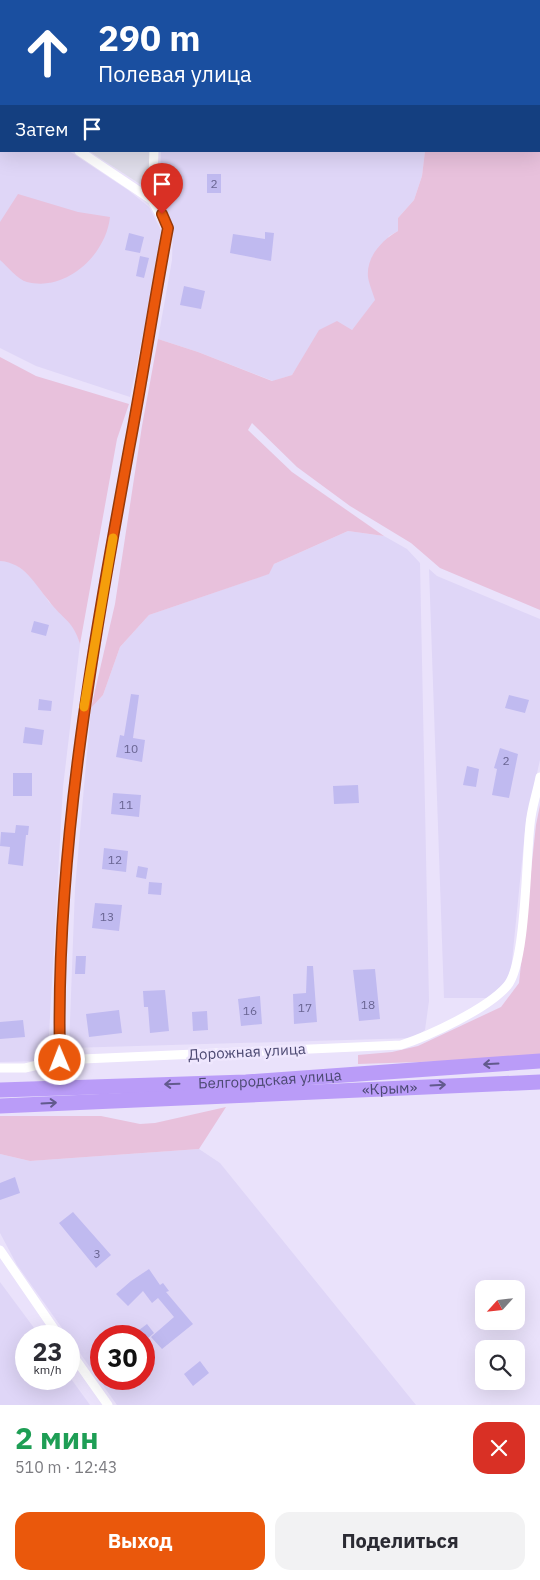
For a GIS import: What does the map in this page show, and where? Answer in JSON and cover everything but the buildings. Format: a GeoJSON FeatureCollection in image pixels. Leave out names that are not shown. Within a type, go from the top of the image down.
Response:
{"type":"FeatureCollection","features":[{"type":"Feature","properties":{"kind":"main road","name":"Белгородская улица"},"geometry":{"type":"LineString","coordinates":[[0,1090],[246,1082],[540,1061]]}},
{"type":"Feature","properties":{"kind":"main road","name":"«Крым»"},"geometry":{"type":"LineString","coordinates":[[0,1106],[540,1082]]}},
{"type":"Feature","properties":{"kind":"street"},"geometry":{"type":"LineString","coordinates":[[62,1088],[60,1060],[62,905],[73,790],[105,578],[168,228],[152,200],[80,152]]}},
{"type":"Feature","properties":{"kind":"street"},"geometry":{"type":"LineString","coordinates":[[152,200],[154,152]]}},
{"type":"Feature","properties":{"kind":"street","name":"Дорожная улица"},"geometry":{"type":"LineString","coordinates":[[0,1068],[25,1068],[60,1060],[401,1045],[420,1039],[487,1003],[508,985],[517,961],[530,823],[540,777]]}},
{"type":"Feature","properties":{"kind":"street"},"geometry":{"type":"LineString","coordinates":[[0,1250],[51,1325]]}},
{"type":"Feature","properties":{"kind":"street"},"geometry":{"type":"LineString","coordinates":[[80,1366],[108,1405]]}},
{"type":"Feature","properties":{"kind":"shaded area"},"geometry":{"type":"Polygon","coordinates":[[[0,152],[71,152],[128,190],[149,207],[161,230],[158,261],[130,397],[36,366],[0,348],[0,152]]]}},
{"type":"Feature","properties":{"kind":"shaded area"},"geometry":{"type":"Polygon","coordinates":[[[91,152],[151,152],[149,177],[140,184],[91,152]]]}},
{"type":"Feature","properties":{"kind":"shaded area"},"geometry":{"type":"Polygon","coordinates":[[[161,152],[425,152],[422,176],[414,200],[398,218],[398,231],[389,236],[368,276],[376,300],[352,330],[303,358],[292,375],[273,381],[198,352],[158,339],[172,260],[173,227],[159,197],[161,152]]]}},
{"type":"Feature","properties":{"kind":"shaded area"},"geometry":{"type":"Polygon","coordinates":[[[425,152],[540,152],[540,610],[440,568],[411,543],[350,506],[297,467],[252,423],[248,430],[292,472],[384,536],[348,531],[274,564],[269,574],[149,615],[120,647],[103,695],[91,708],[115,604],[142,426],[158,339],[198,352],[272,381],[292,375],[319,330],[337,321],[352,330],[375,300],[368,277],[372,256],[386,239],[398,231],[398,218],[414,200],[422,176],[425,152]]]}},
{"type":"Feature","properties":{"kind":"shaded area"},"geometry":{"type":"Polygon","coordinates":[[[18,194],[78,212],[110,217],[101,245],[82,268],[69,276],[42,284],[24,281],[16,276],[0,260],[0,222],[18,194]]]}},
{"type":"Feature","properties":{"kind":"shaded area"},"geometry":{"type":"Polygon","coordinates":[[[0,357],[36,376],[129,404],[117,439],[80,644],[71,625],[28,575],[16,566],[0,561],[0,357]]]}},
{"type":"Feature","properties":{"kind":"shaded area"},"geometry":{"type":"Polygon","coordinates":[[[348,531],[384,536],[407,549],[420,563],[429,1001],[425,1030],[414,1038],[69,1048],[75,888],[91,708],[103,695],[120,647],[149,615],[268,574],[274,564],[348,531]]]}},
{"type":"Feature","properties":{"kind":"shaded area"},"geometry":{"type":"Polygon","coordinates":[[[0,561],[12,562],[31,576],[49,602],[75,627],[80,644],[63,787],[48,1052],[42,1061],[0,1062],[0,561]]]}},
{"type":"Feature","properties":{"kind":"shaded area"},"geometry":{"type":"Polygon","coordinates":[[[429,569],[437,576],[540,619],[540,760],[526,821],[511,971],[502,986],[488,998],[444,998],[429,569]]]}},
{"type":"Feature","properties":{"kind":"shaded area"},"geometry":{"type":"Polygon","coordinates":[[[540,805],[540,1058],[358,1064],[358,1055],[392,1052],[418,1046],[501,1007],[519,983],[536,825],[540,805]]]}},
{"type":"Feature","properties":{"kind":"shaded area"},"geometry":{"type":"Polygon","coordinates":[[[226,1107],[199,1149],[30,1161],[0,1154],[0,1116],[101,1116],[140,1124],[155,1123],[226,1107]]]}},
{"type":"Feature","properties":{"kind":"shaded area"},"geometry":{"type":"Polygon","coordinates":[[[199,1149],[220,1163],[416,1405],[117,1405],[106,1390],[155,1390],[155,1325],[90,1325],[90,1367],[80,1353],[80,1325],[60,1325],[17,1265],[0,1233],[0,1154],[30,1161],[199,1149]]]}},
{"type":"Feature","properties":{"kind":"shaded area"},"geometry":{"type":"Polygon","coordinates":[[[0,1282],[32,1325],[15,1325],[15,1390],[79,1390],[90,1405],[0,1405],[0,1282]]]}},
{"type":"Feature","properties":{"kind":"slow traffic"},"geometry":{"type":"LineString","coordinates":[[84,707],[113,538]]}},
{"type":"Feature","properties":{"kind":"route"},"geometry":{"type":"LineString","coordinates":[[60,1060],[59,1019],[62,905],[73,790],[105,578],[138,404],[168,228],[162,214]]}}]}
